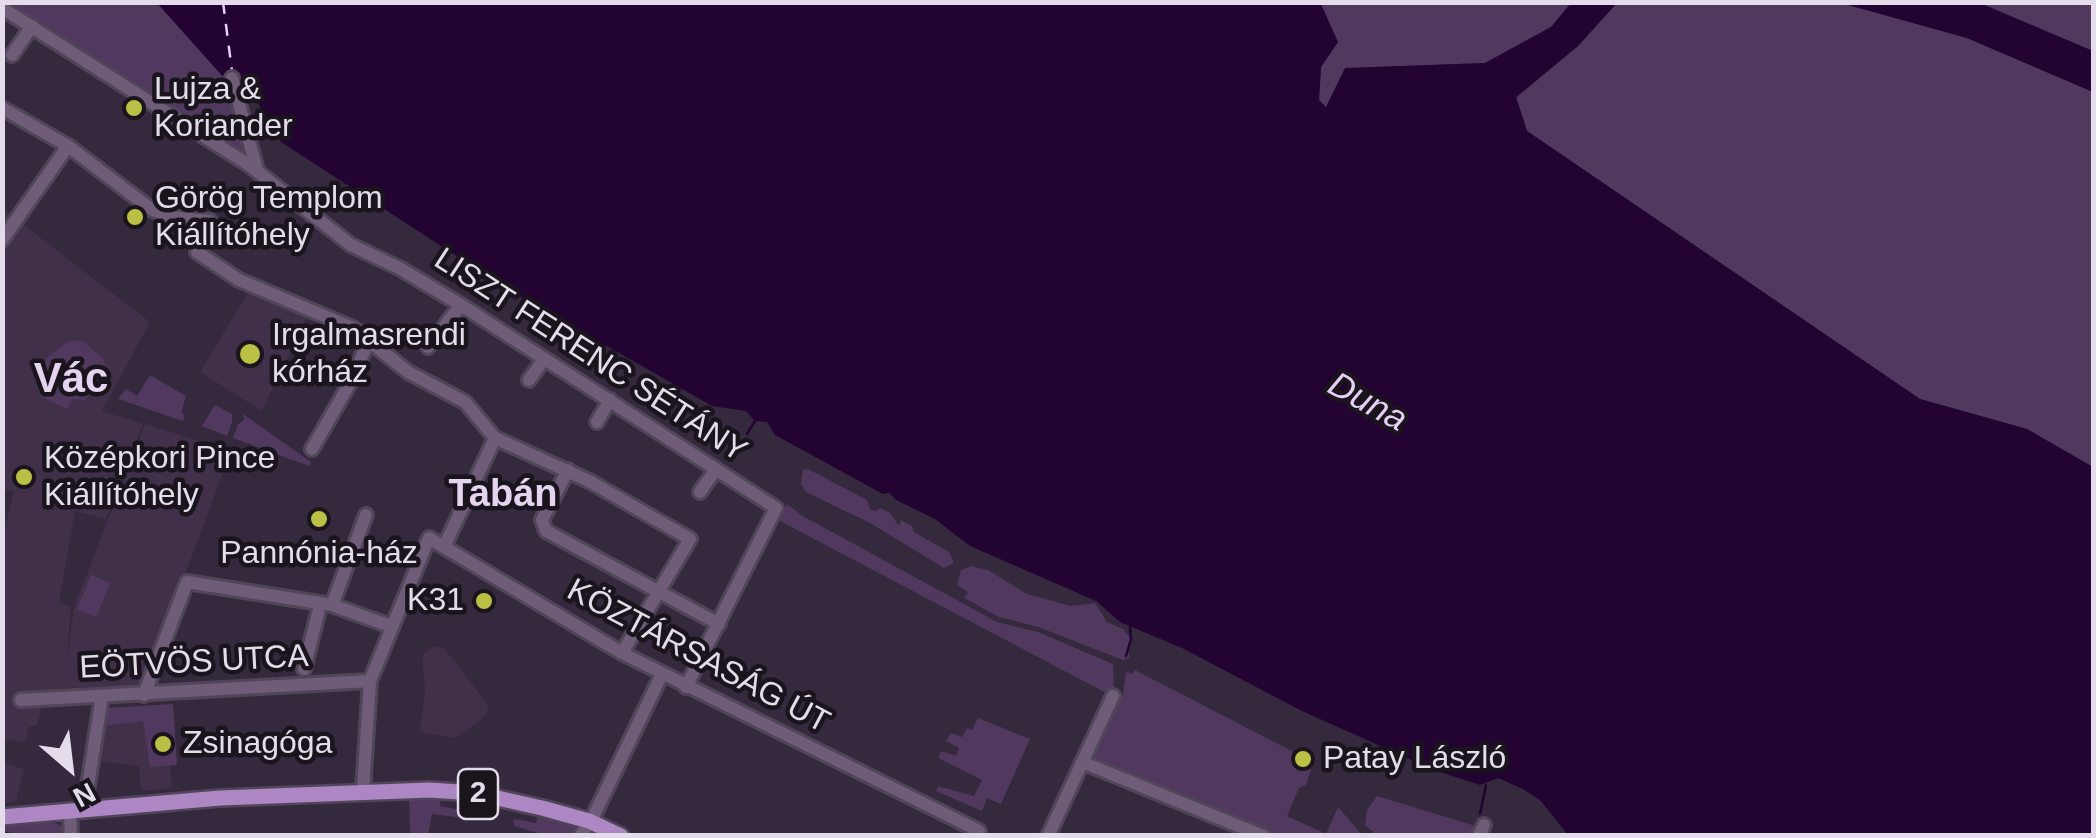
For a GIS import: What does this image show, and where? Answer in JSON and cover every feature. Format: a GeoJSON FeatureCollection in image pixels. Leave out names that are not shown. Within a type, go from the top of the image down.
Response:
{"type":"FeatureCollection","features":[{"type":"Feature","properties":{"kind":"main road","name":"2"},"geometry":{"type":"LineString","coordinates":[[2,817],[202,800],[428,790],[475,794],[621,836]]}},
{"type":"Feature","properties":{"kind":"street","name":"LISZT FERENC SÉTÁNY"},"geometry":{"type":"LineString","coordinates":[[2,8],[258,172],[351,245],[461,305],[776,508],[719,624]]}},
{"type":"Feature","properties":{"kind":"street"},"geometry":{"type":"LineString","coordinates":[[12,56],[32,26]]}},
{"type":"Feature","properties":{"kind":"street"},"geometry":{"type":"LineString","coordinates":[[232,78],[258,172]]}},
{"type":"Feature","properties":{"kind":"street"},"geometry":{"type":"LineString","coordinates":[[2,108],[68,146],[151,209],[169,217],[210,221]]}},
{"type":"Feature","properties":{"kind":"street"},"geometry":{"type":"LineString","coordinates":[[2,240],[68,146]]}},
{"type":"Feature","properties":{"kind":"street"},"geometry":{"type":"LineString","coordinates":[[196,252],[239,280],[323,314],[369,340],[418,378],[465,402],[496,438],[568,470],[690,539],[622,653]]}},
{"type":"Feature","properties":{"kind":"street"},"geometry":{"type":"LineString","coordinates":[[428,347],[461,305]]}},
{"type":"Feature","properties":{"kind":"street"},"geometry":{"type":"LineString","coordinates":[[312,449],[354,376],[369,340]]}},
{"type":"Feature","properties":{"kind":"street"},"geometry":{"type":"LineString","coordinates":[[529,380],[544,359]]}},
{"type":"Feature","properties":{"kind":"street"},"geometry":{"type":"LineString","coordinates":[[597,422],[610,400]]}},
{"type":"Feature","properties":{"kind":"street"},"geometry":{"type":"LineString","coordinates":[[444,547],[496,438]]}},
{"type":"Feature","properties":{"kind":"street"},"geometry":{"type":"LineString","coordinates":[[700,492],[716,469]]}},
{"type":"Feature","properties":{"kind":"street"},"geometry":{"type":"LineString","coordinates":[[568,470],[542,520],[544,528],[719,624],[686,687]]}},
{"type":"Feature","properties":{"kind":"street"},"geometry":{"type":"LineString","coordinates":[[304,669],[326,605],[366,515]]}},
{"type":"Feature","properties":{"kind":"street","name":"KÖZTÁRSASÁG ÚT"},"geometry":{"type":"LineString","coordinates":[[390,626],[428,538],[622,653],[980,834]]}},
{"type":"Feature","properties":{"kind":"street"},"geometry":{"type":"LineString","coordinates":[[144,695],[187,582],[326,605],[390,626],[370,682],[364,790]]}},
{"type":"Feature","properties":{"kind":"street"},"geometry":{"type":"LineString","coordinates":[[585,828],[662,674]]}},
{"type":"Feature","properties":{"kind":"street","name":"EÖTVÖS UTCA"},"geometry":{"type":"LineString","coordinates":[[22,700],[370,682]]}},
{"type":"Feature","properties":{"kind":"street"},"geometry":{"type":"LineString","coordinates":[[71,836],[102,696]]}},
{"type":"Feature","properties":{"kind":"street"},"geometry":{"type":"LineString","coordinates":[[1048,836],[1113,696]]}},
{"type":"Feature","properties":{"kind":"street"},"geometry":{"type":"LineString","coordinates":[[1082,762],[1262,836]]}},
{"type":"Feature","properties":{"kind":"shaded area"},"geometry":{"type":"Polygon","coordinates":[[[1617,2],[1841,3],[1967,38],[2093,92],[2093,467],[2027,429],[1920,399],[1527,131],[1516,98],[1578,46],[1617,2]]]}},
{"type":"Feature","properties":{"kind":"shaded area"},"geometry":{"type":"Polygon","coordinates":[[[2,3],[157,3],[232,78],[257,172],[2,3]]]}},
{"type":"Feature","properties":{"kind":"shaded area"},"geometry":{"type":"Polygon","coordinates":[[[1273,3],[1571,3],[1551,27],[1485,63],[1346,68],[1326,108],[1319,100],[1321,67],[1337,42],[1273,3]]]}},
{"type":"Feature","properties":{"kind":"shaded area"},"geometry":{"type":"Polygon","coordinates":[[[1978,3],[2093,3],[2093,51],[1982,4],[1978,3]]]}},
{"type":"Feature","properties":{"kind":"shaded area"},"geometry":{"type":"Polygon","coordinates":[[[3,209],[150,322],[102,411],[143,424],[106,519],[75,511],[59,602],[71,606],[66,667],[74,608],[145,424],[231,451],[144,685],[65,688],[45,693],[37,725],[29,727],[25,742],[5,740],[3,748],[2,538],[14,492],[2,488],[3,209]]]}},
{"type":"Feature","properties":{"kind":"shaded area","name":"Irgalmasrendi kórház"},"geometry":{"type":"Polygon","coordinates":[[[248,292],[309,312],[262,411],[200,372],[248,292]]]}},
{"type":"Feature","properties":{"kind":"shaded area"},"geometry":{"type":"Polygon","coordinates":[[[81,340],[103,358],[107,371],[85,400],[73,399],[67,409],[41,396],[40,373],[47,358],[67,342],[81,340]]]}},
{"type":"Feature","properties":{"kind":"shaded area"},"geometry":{"type":"Polygon","coordinates":[[[150,375],[186,396],[183,421],[118,399],[126,389],[137,396],[150,375]]]}},
{"type":"Feature","properties":{"kind":"shaded area"},"geometry":{"type":"Polygon","coordinates":[[[215,405],[232,414],[227,436],[202,426],[215,405]]]}},
{"type":"Feature","properties":{"kind":"shaded area"},"geometry":{"type":"Polygon","coordinates":[[[243,414],[311,462],[309,466],[233,438],[238,424],[244,420],[243,414]]]}},
{"type":"Feature","properties":{"kind":"shaded area"},"geometry":{"type":"Polygon","coordinates":[[[808,469],[867,500],[870,509],[890,513],[899,526],[901,520],[912,526],[914,532],[949,552],[954,563],[944,568],[870,523],[806,492],[801,484],[803,470],[808,469]]]}},
{"type":"Feature","properties":{"kind":"shaded area"},"geometry":{"type":"Polygon","coordinates":[[[787,504],[997,622],[1038,632],[1113,664],[1114,689],[1110,695],[780,521],[787,504]]]}},
{"type":"Feature","properties":{"kind":"shaded area"},"geometry":{"type":"Polygon","coordinates":[[[971,566],[988,570],[1027,594],[1071,606],[1095,603],[1107,622],[1123,629],[1131,639],[1130,657],[1123,660],[1038,627],[999,617],[964,598],[968,592],[957,585],[961,570],[971,566]]]}},
{"type":"Feature","properties":{"kind":"shaded area"},"geometry":{"type":"Polygon","coordinates":[[[91,575],[110,583],[96,617],[77,610],[91,575]]]}},
{"type":"Feature","properties":{"kind":"shaded area"},"geometry":{"type":"Polygon","coordinates":[[[434,646],[445,649],[488,705],[487,715],[456,738],[420,732],[425,690],[422,655],[434,646]]]}},
{"type":"Feature","properties":{"kind":"shaded area"},"geometry":{"type":"Polygon","coordinates":[[[1135,670],[1313,762],[1306,785],[1299,788],[1287,816],[1326,834],[1338,807],[1362,835],[1272,835],[1089,761],[1123,694],[1126,672],[1132,674],[1135,670]]]}},
{"type":"Feature","properties":{"kind":"shaded area"},"geometry":{"type":"Polygon","coordinates":[[[173,704],[177,765],[150,767],[143,721],[104,726],[107,708],[173,704]]]}},
{"type":"Feature","properties":{"kind":"shaded area"},"geometry":{"type":"Polygon","coordinates":[[[141,706],[150,766],[170,765],[172,788],[141,791],[139,766],[98,761],[107,708],[141,706]]]}},
{"type":"Feature","properties":{"kind":"shaded area"},"geometry":{"type":"Polygon","coordinates":[[[978,718],[1030,739],[1001,804],[987,798],[982,811],[936,791],[938,786],[974,796],[982,780],[938,758],[941,751],[956,756],[959,748],[946,741],[951,733],[962,737],[967,728],[972,730],[978,718]]]}},
{"type":"Feature","properties":{"kind":"shaded area"},"geometry":{"type":"Polygon","coordinates":[[[3,762],[24,769],[16,802],[3,803],[3,762]]]}},
{"type":"Feature","properties":{"kind":"shaded area"},"geometry":{"type":"Polygon","coordinates":[[[409,795],[441,795],[440,806],[466,811],[464,818],[432,814],[428,835],[410,835],[409,795]]]}},
{"type":"Feature","properties":{"kind":"shaded area"},"geometry":{"type":"Polygon","coordinates":[[[1377,796],[1479,827],[1475,835],[1374,833],[1365,825],[1367,810],[1377,796]]]}},
{"type":"Feature","properties":{"kind":"shaded area"},"geometry":{"type":"Polygon","coordinates":[[[538,812],[578,824],[573,836],[545,835],[514,826],[514,819],[536,823],[538,812]]]}},
{"type":"Feature","properties":{"kind":"shaded area"},"geometry":{"type":"Polygon","coordinates":[[[2,824],[61,825],[68,835],[22,835],[3,831],[2,824]]]}},
{"type":"Feature","properties":{"kind":"water","name":"Duna"},"geometry":{"type":"Polygon","coordinates":[[[157,3],[1321,4],[1338,42],[1321,67],[1319,100],[1326,107],[1345,68],[1485,63],[1551,27],[1571,3],[1617,3],[1578,46],[1516,97],[1527,131],[1920,399],[2027,429],[2093,467],[2093,835],[1568,835],[1540,800],[1523,789],[1498,778],[1480,785],[1434,770],[1120,622],[1096,601],[970,546],[935,519],[896,500],[890,493],[883,494],[775,435],[767,422],[755,421],[746,411],[712,406],[512,292],[281,142],[240,77],[225,79],[157,3]]]}},
{"type":"Feature","properties":{"kind":"water"},"geometry":{"type":"Polygon","coordinates":[[[1841,3],[1982,4],[2093,51],[2093,92],[1967,38],[1841,3]]]}},
{"type":"Feature","properties":{"kind":"waterway"},"geometry":{"type":"LineString","coordinates":[[474,280],[479,271]]}},
{"type":"Feature","properties":{"kind":"waterway"},"geometry":{"type":"LineString","coordinates":[[747,434],[755,421]]}},
{"type":"Feature","properties":{"kind":"waterway"},"geometry":{"type":"LineString","coordinates":[[1126,656],[1130,626]]}},
{"type":"Feature","properties":{"kind":"waterway"},"geometry":{"type":"LineString","coordinates":[[1480,814],[1486,785]]}},
{"type":"Feature","properties":{"kind":"ferry route"},"geometry":{"type":"LineString","coordinates":[[223,2],[232,71]]}},
{"type":"Feature","properties":{"kind":"place","name":"Lujza & Koriander"},"geometry":{"type":"Point","coordinates":[134,108]}},
{"type":"Feature","properties":{"kind":"place","name":"Görög Templom Kiállítóhely"},"geometry":{"type":"Point","coordinates":[135,217]}},
{"type":"Feature","properties":{"kind":"place","name":"Irgalmasrendi kórház"},"geometry":{"type":"Point","coordinates":[250,354]}},
{"type":"Feature","properties":{"kind":"place","name":"Középkori Pince Kiállítóhely"},"geometry":{"type":"Point","coordinates":[24,477]}},
{"type":"Feature","properties":{"kind":"place","name":"Pannónia-ház"},"geometry":{"type":"Point","coordinates":[319,519]}},
{"type":"Feature","properties":{"kind":"place","name":"K31"},"geometry":{"type":"Point","coordinates":[484,601]}},
{"type":"Feature","properties":{"kind":"place","name":"Zsinagóga"},"geometry":{"type":"Point","coordinates":[163,744]}},
{"type":"Feature","properties":{"kind":"place","name":"Patay László"},"geometry":{"type":"Point","coordinates":[1303,759]}},
{"type":"Feature","properties":{"kind":"district","name":"Vác"},"geometry":{"type":"Point","coordinates":[71,380]}},
{"type":"Feature","properties":{"kind":"district","name":"Tabán"},"geometry":{"type":"Point","coordinates":[503,496]}}]}
